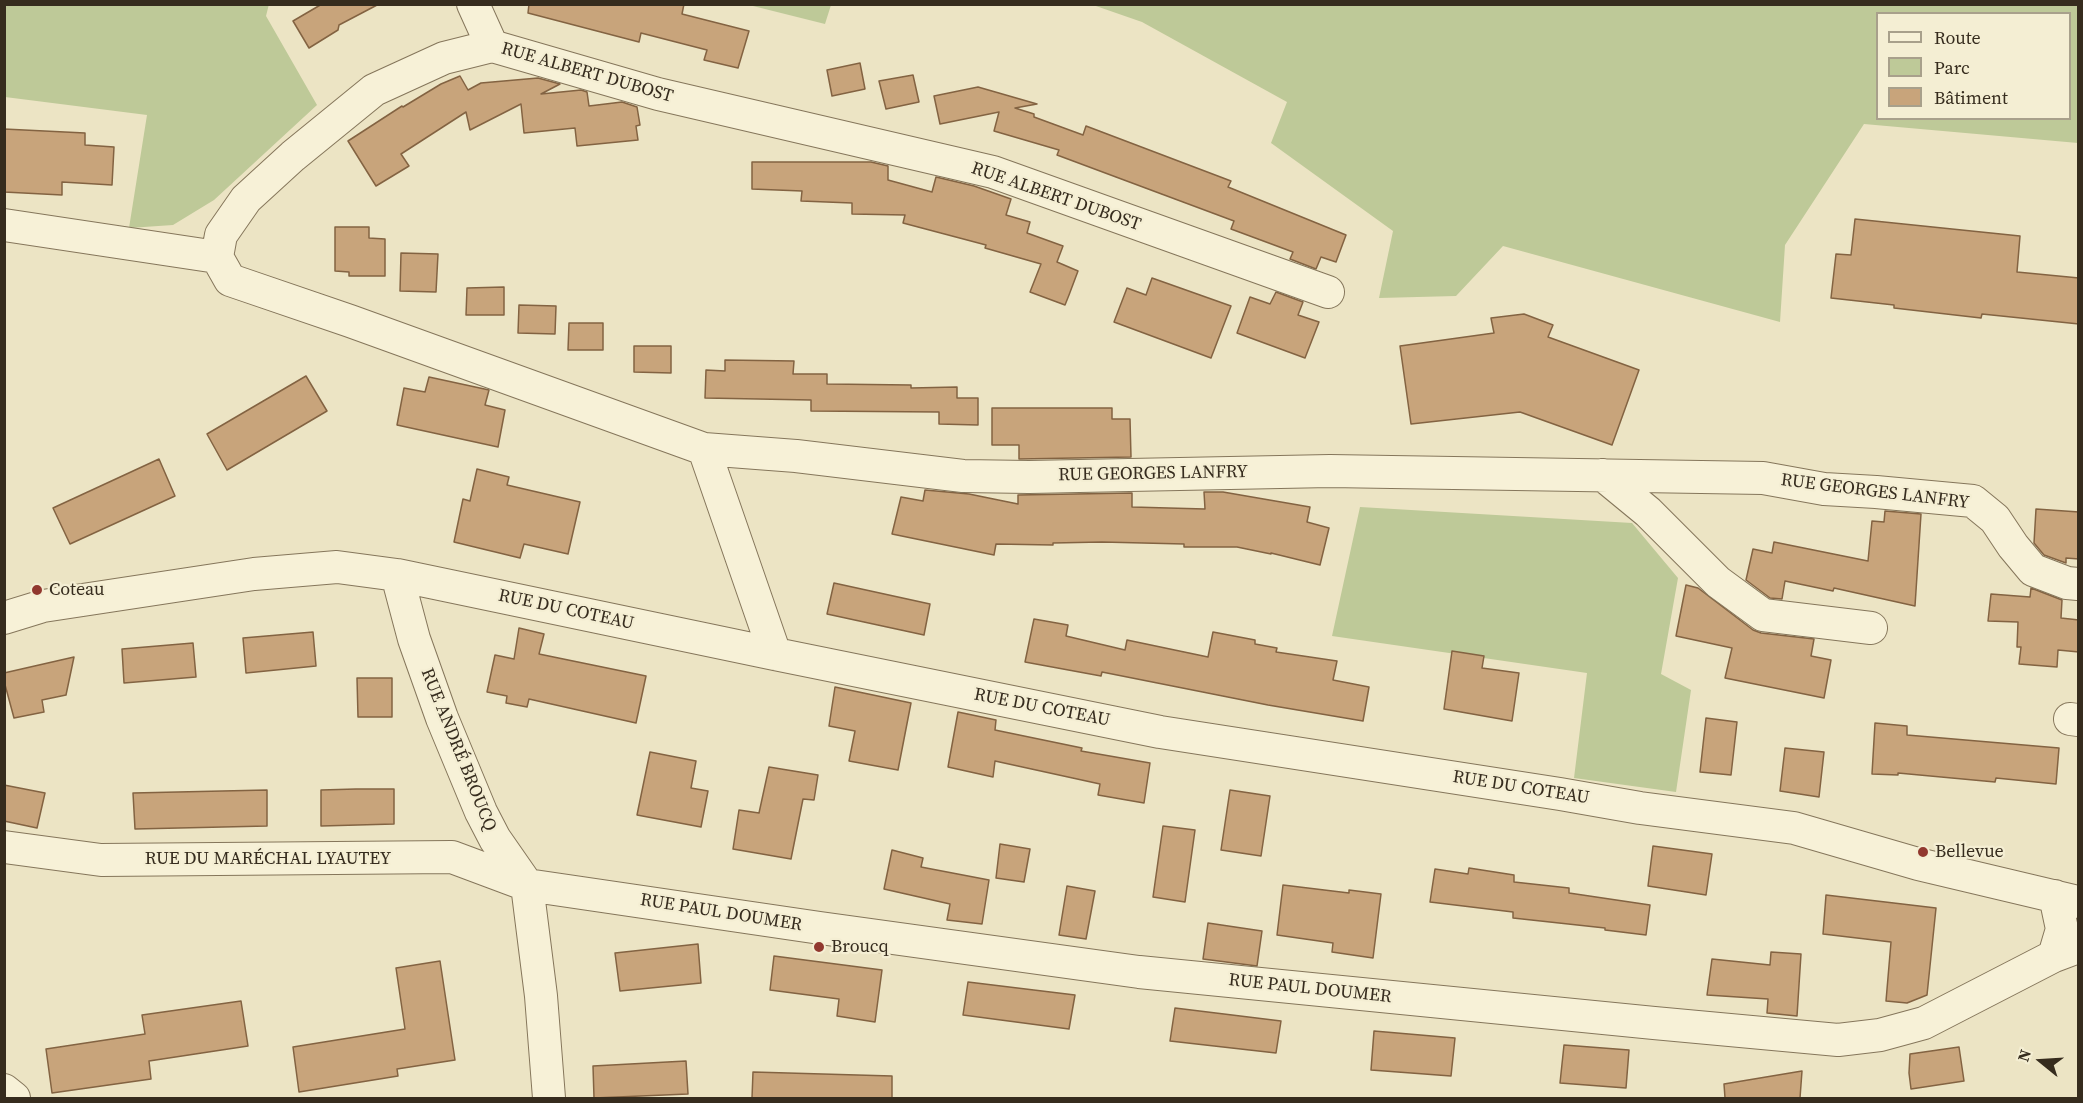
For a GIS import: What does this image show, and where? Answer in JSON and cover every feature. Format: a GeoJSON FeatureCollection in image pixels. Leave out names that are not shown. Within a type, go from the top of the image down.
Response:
{"type":"FeatureCollection","features":[{"type":"Feature","properties":{"kind":"street"},"geometry":{"type":"LineString","coordinates":[[473,4],[492,46]]}},
{"type":"Feature","properties":{"kind":"street","name":"RUE ALBERT DUBOST"},"geometry":{"type":"LineString","coordinates":[[217,257],[221,235],[246,199],[293,156],[374,90],[444,58],[492,46],[658,94],[993,172],[1328,292]]}},
{"type":"Feature","properties":{"kind":"street"},"geometry":{"type":"LineString","coordinates":[[4,225],[217,257],[230,280],[704,449],[775,654]]}},
{"type":"Feature","properties":{"kind":"street","name":"RUE GEORGES LANFRY"},"geometry":{"type":"LineString","coordinates":[[704,449],[796,456],[963,476],[1029,477],[1330,471],[1763,478],[1824,489],[1973,501],[1995,519],[2033,570],[2067,583],[2079,584]]}},
{"type":"Feature","properties":{"kind":"street"},"geometry":{"type":"LineString","coordinates":[[1603,475],[1648,512],[1718,582],[1763,615],[1871,628]]}},
{"type":"Feature","properties":{"kind":"street","name":"RUE DU COTEAU"},"geometry":{"type":"LineString","coordinates":[[4,618],[43,606],[254,574],[337,567],[397,574],[1160,732],[1640,808],[1794,828],[1918,864],[2067,899]]}},
{"type":"Feature","properties":{"kind":"street","name":"RUE ANDRÉ BROUCQ"},"geometry":{"type":"LineString","coordinates":[[397,574],[414,639],[442,718],[495,839],[527,885],[541,996],[549,1098]]}},
{"type":"Feature","properties":{"kind":"street","name":"RUE DU MARÉCHAL LYAUTEY"},"geometry":{"type":"LineString","coordinates":[[4,847],[101,860],[452,857],[527,885]]}},
{"type":"Feature","properties":{"kind":"street","name":"RUE PAUL DOUMER"},"geometry":{"type":"LineString","coordinates":[[527,885],[1139,972],[1838,1040],[1880,1035],[1924,1023],[2066,952]]}},
{"type":"Feature","properties":{"kind":"street"},"geometry":{"type":"LineString","coordinates":[[2066,952],[2062,929],[2067,899]]}},
{"type":"Feature","properties":{"kind":"street"},"geometry":{"type":"LineString","coordinates":[[4,1090],[14,1098]]}},
{"type":"Feature","properties":{"kind":"green space"},"geometry":{"type":"Polygon","coordinates":[[[269,4],[266,16],[317,105],[214,200],[173,225],[129,228],[147,115],[5,97],[5,5],[269,4]]]}},
{"type":"Feature","properties":{"kind":"green space"},"geometry":{"type":"Polygon","coordinates":[[[749,5],[831,5],[825,24],[749,5]]]}},
{"type":"Feature","properties":{"kind":"green space"},"geometry":{"type":"Polygon","coordinates":[[[1093,5],[2078,5],[2078,143],[1864,124],[1785,245],[1780,322],[1503,246],[1456,296],[1379,298],[1393,231],[1271,143],[1287,102],[1142,22],[1093,5]]]}},
{"type":"Feature","properties":{"kind":"green space"},"geometry":{"type":"Polygon","coordinates":[[[1360,507],[1632,523],[1678,578],[1661,674],[1691,690],[1676,792],[1574,778],[1587,673],[1332,636],[1360,507]]]}},
{"type":"Feature","properties":{"kind":"building"},"geometry":{"type":"Polygon","coordinates":[[[322,4],[379,4],[339,25],[338,30],[309,48],[293,21],[322,4]]]}},
{"type":"Feature","properties":{"kind":"building"},"geometry":{"type":"Polygon","coordinates":[[[529,4],[684,4],[682,14],[749,31],[738,68],[704,60],[707,50],[641,33],[639,42],[528,13],[529,4]]]}},
{"type":"Feature","properties":{"kind":"building"},"geometry":{"type":"Polygon","coordinates":[[[860,63],[865,89],[832,96],[827,70],[860,63]]]}},
{"type":"Feature","properties":{"kind":"building"},"geometry":{"type":"Polygon","coordinates":[[[913,75],[919,102],[886,109],[879,81],[913,75]]]}},
{"type":"Feature","properties":{"kind":"building"},"geometry":{"type":"Polygon","coordinates":[[[460,76],[468,90],[481,83],[538,78],[560,84],[541,94],[581,90],[587,92],[589,106],[622,102],[637,107],[640,125],[636,126],[638,140],[577,146],[575,128],[524,133],[521,104],[470,130],[466,112],[401,154],[409,166],[376,186],[348,141],[402,106],[460,76]]]}},
{"type":"Feature","properties":{"kind":"building"},"geometry":{"type":"Polygon","coordinates":[[[978,87],[1037,104],[1015,108],[1034,114],[1034,117],[1083,135],[1086,126],[1231,181],[1228,187],[1346,235],[1336,262],[1321,257],[1316,269],[1290,259],[1293,252],[1231,229],[1234,221],[1057,155],[1059,150],[994,131],[999,112],[940,124],[934,96],[978,87]]]}},
{"type":"Feature","properties":{"kind":"building"},"geometry":{"type":"Polygon","coordinates":[[[4,129],[85,133],[85,145],[114,147],[112,185],[62,182],[62,195],[4,192],[4,129]]]}},
{"type":"Feature","properties":{"kind":"building"},"geometry":{"type":"Polygon","coordinates":[[[752,162],[871,162],[888,166],[888,180],[932,192],[936,177],[974,186],[1011,199],[1006,215],[1030,222],[1027,233],[1063,246],[1057,262],[1078,271],[1065,305],[1030,292],[1041,264],[985,248],[986,245],[903,223],[905,215],[852,214],[852,203],[801,201],[802,191],[752,189],[752,162]]]}},
{"type":"Feature","properties":{"kind":"building"},"geometry":{"type":"Polygon","coordinates":[[[1855,219],[2020,236],[2017,272],[2079,278],[2079,324],[1982,314],[1981,318],[1831,298],[1836,254],[1851,255],[1855,219]]]}},
{"type":"Feature","properties":{"kind":"building"},"geometry":{"type":"Polygon","coordinates":[[[335,227],[369,227],[369,238],[385,239],[385,276],[349,276],[349,272],[335,271],[335,227]]]}},
{"type":"Feature","properties":{"kind":"building"},"geometry":{"type":"Polygon","coordinates":[[[401,253],[438,254],[436,292],[400,291],[401,253]]]}},
{"type":"Feature","properties":{"kind":"building"},"geometry":{"type":"Polygon","coordinates":[[[1152,278],[1231,306],[1211,358],[1114,322],[1127,288],[1146,295],[1152,278]]]}},
{"type":"Feature","properties":{"kind":"building"},"geometry":{"type":"Polygon","coordinates":[[[504,287],[504,315],[466,315],[467,288],[504,287]]]}},
{"type":"Feature","properties":{"kind":"building"},"geometry":{"type":"Polygon","coordinates":[[[1276,292],[1303,302],[1298,315],[1319,322],[1305,358],[1237,333],[1250,297],[1270,304],[1276,292]]]}},
{"type":"Feature","properties":{"kind":"building"},"geometry":{"type":"Polygon","coordinates":[[[519,305],[556,306],[555,334],[518,333],[519,305]]]}},
{"type":"Feature","properties":{"kind":"building"},"geometry":{"type":"Polygon","coordinates":[[[1524,314],[1553,325],[1548,337],[1639,370],[1612,445],[1520,412],[1411,424],[1400,346],[1494,333],[1491,318],[1524,314]]]}},
{"type":"Feature","properties":{"kind":"building"},"geometry":{"type":"Polygon","coordinates":[[[569,323],[603,323],[603,350],[568,350],[569,323]]]}},
{"type":"Feature","properties":{"kind":"building"},"geometry":{"type":"Polygon","coordinates":[[[634,346],[671,346],[671,373],[634,372],[634,346]]]}},
{"type":"Feature","properties":{"kind":"building"},"geometry":{"type":"Polygon","coordinates":[[[725,360],[794,361],[793,374],[827,374],[827,384],[911,385],[911,388],[957,387],[957,398],[978,398],[978,425],[939,424],[939,412],[811,411],[811,400],[705,398],[706,370],[725,371],[725,360]]]}},
{"type":"Feature","properties":{"kind":"building"},"geometry":{"type":"Polygon","coordinates":[[[306,376],[327,411],[227,470],[207,434],[306,376]]]}},
{"type":"Feature","properties":{"kind":"building"},"geometry":{"type":"Polygon","coordinates":[[[429,377],[489,390],[485,405],[505,410],[498,447],[397,425],[404,388],[425,392],[429,377]]]}},
{"type":"Feature","properties":{"kind":"building"},"geometry":{"type":"Polygon","coordinates":[[[992,408],[1112,408],[1112,419],[1130,419],[1131,457],[1019,459],[1019,445],[992,445],[992,408]]]}},
{"type":"Feature","properties":{"kind":"building"},"geometry":{"type":"Polygon","coordinates":[[[159,459],[175,496],[70,544],[53,508],[159,459]]]}},
{"type":"Feature","properties":{"kind":"building"},"geometry":{"type":"Polygon","coordinates":[[[477,469],[509,477],[507,485],[580,502],[568,554],[524,544],[520,558],[454,542],[463,499],[470,501],[477,469]]]}},
{"type":"Feature","properties":{"kind":"building"},"geometry":{"type":"Polygon","coordinates":[[[925,490],[969,494],[1018,504],[1018,495],[1132,493],[1132,507],[1205,509],[1204,492],[1223,492],[1310,507],[1307,522],[1329,528],[1320,565],[1237,547],[1184,547],[1184,544],[1102,542],[1053,543],[1053,545],[996,544],[994,555],[892,534],[901,497],[923,501],[925,490]]]}},
{"type":"Feature","properties":{"kind":"building"},"geometry":{"type":"Polygon","coordinates":[[[2036,509],[2079,512],[2079,559],[2066,558],[2066,563],[2044,555],[2034,543],[2036,509]]]}},
{"type":"Feature","properties":{"kind":"building"},"geometry":{"type":"Polygon","coordinates":[[[1885,511],[1921,514],[1915,606],[1834,588],[1833,591],[1785,581],[1782,599],[1770,598],[1746,580],[1753,549],[1772,553],[1774,542],[1868,561],[1872,521],[1884,522],[1885,511]]]}},
{"type":"Feature","properties":{"kind":"building"},"geometry":{"type":"Polygon","coordinates":[[[834,583],[930,604],[924,635],[827,614],[834,583]]]}},
{"type":"Feature","properties":{"kind":"building"},"geometry":{"type":"Polygon","coordinates":[[[1686,585],[1698,588],[1753,630],[1761,633],[1814,639],[1811,656],[1831,660],[1824,698],[1725,678],[1732,648],[1676,636],[1686,585]]]}},
{"type":"Feature","properties":{"kind":"building"},"geometry":{"type":"Polygon","coordinates":[[[2031,588],[2062,600],[2061,618],[2079,620],[2079,652],[2058,650],[2057,667],[2019,664],[2021,647],[2017,647],[2018,622],[1988,621],[1991,594],[2030,597],[2031,588]]]}},
{"type":"Feature","properties":{"kind":"building"},"geometry":{"type":"Polygon","coordinates":[[[1034,619],[1068,625],[1066,636],[1125,650],[1127,640],[1208,657],[1213,632],[1255,640],[1255,644],[1277,648],[1276,652],[1337,661],[1333,680],[1369,687],[1363,721],[1268,705],[1102,672],[1101,676],[1025,662],[1034,619]]]}},
{"type":"Feature","properties":{"kind":"building"},"geometry":{"type":"Polygon","coordinates":[[[519,628],[544,634],[539,654],[646,676],[636,723],[529,699],[527,707],[506,703],[507,696],[487,692],[495,655],[514,659],[519,628]]]}},
{"type":"Feature","properties":{"kind":"building"},"geometry":{"type":"Polygon","coordinates":[[[313,632],[316,666],[246,673],[243,638],[313,632]]]}},
{"type":"Feature","properties":{"kind":"building"},"geometry":{"type":"Polygon","coordinates":[[[193,643],[196,677],[124,683],[122,649],[193,643]]]}},
{"type":"Feature","properties":{"kind":"building"},"geometry":{"type":"Polygon","coordinates":[[[1452,651],[1484,656],[1482,668],[1519,673],[1512,721],[1444,709],[1452,651]]]}},
{"type":"Feature","properties":{"kind":"building"},"geometry":{"type":"Polygon","coordinates":[[[74,657],[66,695],[42,700],[44,712],[14,718],[4,673],[74,657]]]}},
{"type":"Feature","properties":{"kind":"building"},"geometry":{"type":"Polygon","coordinates":[[[357,678],[392,678],[392,717],[358,717],[357,678]]]}},
{"type":"Feature","properties":{"kind":"building"},"geometry":{"type":"Polygon","coordinates":[[[835,687],[911,703],[898,770],[849,761],[855,731],[829,726],[835,687]]]}},
{"type":"Feature","properties":{"kind":"building"},"geometry":{"type":"Polygon","coordinates":[[[958,712],[996,720],[995,730],[1082,748],[1081,751],[1150,763],[1144,803],[1098,795],[1100,784],[995,761],[993,777],[948,767],[958,712]]]}},
{"type":"Feature","properties":{"kind":"building"},"geometry":{"type":"Polygon","coordinates":[[[1706,718],[1737,722],[1731,775],[1700,772],[1706,718]]]}},
{"type":"Feature","properties":{"kind":"building"},"geometry":{"type":"Polygon","coordinates":[[[1875,723],[1907,726],[1907,735],[2059,748],[2056,784],[1996,778],[1995,782],[1898,773],[1898,775],[1872,774],[1875,723]]]}},
{"type":"Feature","properties":{"kind":"building"},"geometry":{"type":"Polygon","coordinates":[[[1785,748],[1824,752],[1819,797],[1780,791],[1785,748]]]}},
{"type":"Feature","properties":{"kind":"building"},"geometry":{"type":"Polygon","coordinates":[[[650,752],[696,761],[691,788],[708,791],[701,827],[637,815],[650,752]]]}},
{"type":"Feature","properties":{"kind":"building"},"geometry":{"type":"Polygon","coordinates":[[[769,767],[818,775],[814,800],[803,799],[791,859],[733,849],[739,810],[759,813],[769,767]]]}},
{"type":"Feature","properties":{"kind":"building"},"geometry":{"type":"Polygon","coordinates":[[[4,785],[45,793],[37,828],[4,821],[4,785]]]}},
{"type":"Feature","properties":{"kind":"building"},"geometry":{"type":"Polygon","coordinates":[[[394,789],[394,824],[321,826],[321,790],[394,789]]]}},
{"type":"Feature","properties":{"kind":"building"},"geometry":{"type":"Polygon","coordinates":[[[267,790],[267,826],[135,829],[133,793],[267,790]]]}},
{"type":"Feature","properties":{"kind":"building"},"geometry":{"type":"Polygon","coordinates":[[[1230,790],[1270,796],[1261,856],[1221,850],[1230,790]]]}},
{"type":"Feature","properties":{"kind":"building"},"geometry":{"type":"Polygon","coordinates":[[[1163,826],[1195,830],[1185,902],[1153,897],[1163,826]]]}},
{"type":"Feature","properties":{"kind":"building"},"geometry":{"type":"Polygon","coordinates":[[[1000,844],[1030,849],[1024,882],[996,878],[1000,844]]]}},
{"type":"Feature","properties":{"kind":"building"},"geometry":{"type":"Polygon","coordinates":[[[1653,846],[1712,854],[1706,895],[1648,886],[1653,846]]]}},
{"type":"Feature","properties":{"kind":"building"},"geometry":{"type":"Polygon","coordinates":[[[892,850],[923,858],[921,867],[989,880],[982,924],[947,920],[950,904],[884,889],[892,850]]]}},
{"type":"Feature","properties":{"kind":"building"},"geometry":{"type":"Polygon","coordinates":[[[1469,868],[1514,875],[1514,882],[1569,888],[1569,893],[1650,905],[1646,935],[1513,918],[1513,912],[1430,902],[1435,869],[1468,874],[1469,868]]]}},
{"type":"Feature","properties":{"kind":"building"},"geometry":{"type":"Polygon","coordinates":[[[1283,885],[1349,893],[1349,890],[1381,894],[1373,958],[1332,952],[1333,943],[1277,935],[1283,885]]]}},
{"type":"Feature","properties":{"kind":"building"},"geometry":{"type":"Polygon","coordinates":[[[1067,886],[1095,891],[1086,939],[1059,935],[1067,886]]]}},
{"type":"Feature","properties":{"kind":"building"},"geometry":{"type":"Polygon","coordinates":[[[1826,895],[1936,908],[1927,995],[1907,1003],[1886,1001],[1891,942],[1823,934],[1826,895]]]}},
{"type":"Feature","properties":{"kind":"building"},"geometry":{"type":"Polygon","coordinates":[[[1208,923],[1262,931],[1257,966],[1203,959],[1208,923]]]}},
{"type":"Feature","properties":{"kind":"building"},"geometry":{"type":"Polygon","coordinates":[[[698,944],[701,983],[620,991],[615,953],[698,944]]]}},
{"type":"Feature","properties":{"kind":"building"},"geometry":{"type":"Polygon","coordinates":[[[1771,952],[1801,954],[1797,1016],[1767,1013],[1768,999],[1707,995],[1712,959],[1770,965],[1771,952]]]}},
{"type":"Feature","properties":{"kind":"building"},"geometry":{"type":"Polygon","coordinates":[[[774,956],[882,970],[875,1022],[837,1016],[839,999],[770,990],[774,956]]]}},
{"type":"Feature","properties":{"kind":"building"},"geometry":{"type":"Polygon","coordinates":[[[440,961],[455,1060],[397,1069],[398,1076],[299,1092],[293,1047],[405,1029],[396,968],[440,961]]]}},
{"type":"Feature","properties":{"kind":"building"},"geometry":{"type":"Polygon","coordinates":[[[968,982],[1075,995],[1069,1029],[963,1015],[968,982]]]}},
{"type":"Feature","properties":{"kind":"building"},"geometry":{"type":"Polygon","coordinates":[[[241,1001],[248,1046],[149,1061],[151,1079],[52,1093],[46,1049],[145,1034],[142,1015],[241,1001]]]}},
{"type":"Feature","properties":{"kind":"building"},"geometry":{"type":"Polygon","coordinates":[[[1175,1008],[1281,1021],[1276,1053],[1170,1041],[1175,1008]]]}},
{"type":"Feature","properties":{"kind":"building"},"geometry":{"type":"Polygon","coordinates":[[[1374,1031],[1455,1038],[1451,1076],[1371,1070],[1374,1031]]]}},
{"type":"Feature","properties":{"kind":"building"},"geometry":{"type":"Polygon","coordinates":[[[1564,1045],[1629,1050],[1626,1088],[1560,1083],[1564,1045]]]}},
{"type":"Feature","properties":{"kind":"building"},"geometry":{"type":"Polygon","coordinates":[[[1959,1047],[1964,1081],[1911,1089],[1910,1054],[1959,1047]]]}},
{"type":"Feature","properties":{"kind":"building"},"geometry":{"type":"Polygon","coordinates":[[[686,1061],[688,1094],[594,1098],[593,1066],[686,1061]]]}},
{"type":"Feature","properties":{"kind":"building"},"geometry":{"type":"Polygon","coordinates":[[[1802,1071],[1800,1098],[1725,1098],[1724,1084],[1802,1071]]]}},
{"type":"Feature","properties":{"kind":"building"},"geometry":{"type":"Polygon","coordinates":[[[753,1072],[892,1076],[892,1098],[752,1098],[753,1072]]]}},
{"type":"Feature","properties":{"kind":"place","name":"Coteau"},"geometry":{"type":"Point","coordinates":[37,590]}},
{"type":"Feature","properties":{"kind":"place","name":"Bellevue"},"geometry":{"type":"Point","coordinates":[1923,852]}},
{"type":"Feature","properties":{"kind":"place","name":"Broucq"},"geometry":{"type":"Point","coordinates":[819,947]}}]}
